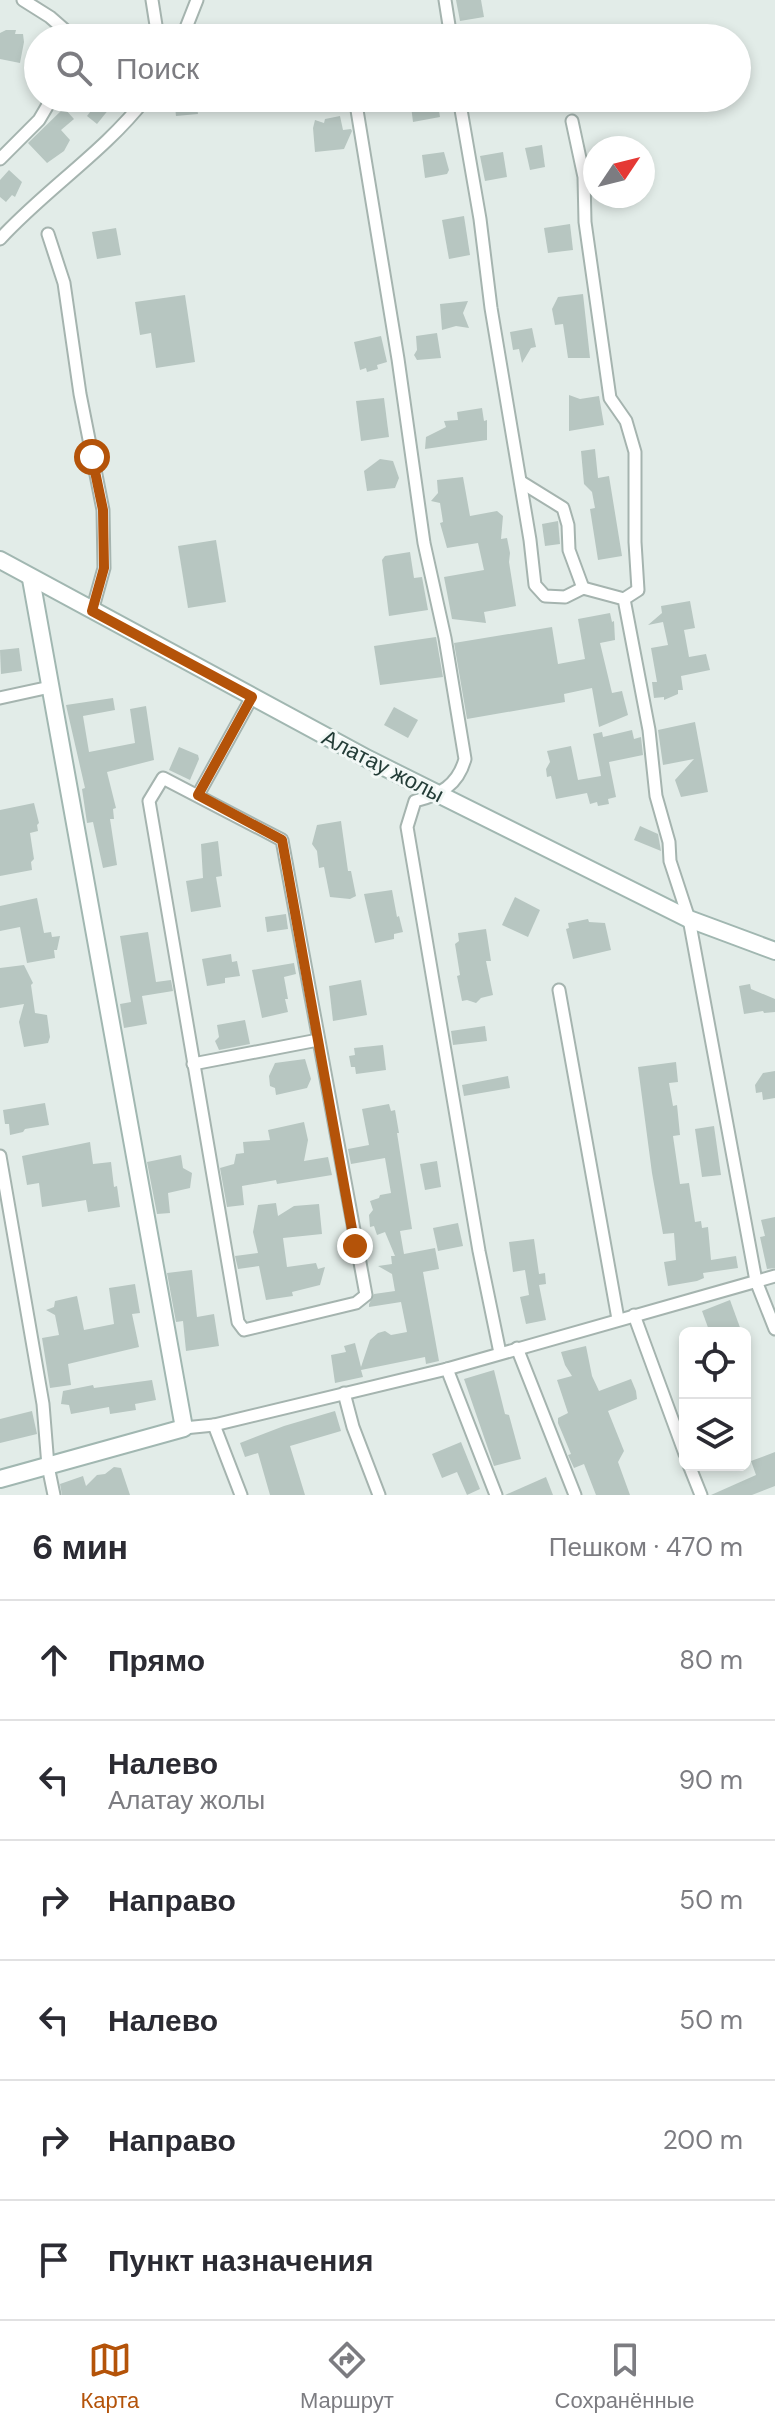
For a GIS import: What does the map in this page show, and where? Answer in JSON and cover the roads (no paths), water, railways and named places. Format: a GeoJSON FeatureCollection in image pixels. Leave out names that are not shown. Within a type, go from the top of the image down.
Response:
{"type":"FeatureCollection","features":[{"type":"Feature","properties":{"kind":"street"},"geometry":{"type":"LineString","coordinates":[[23,0],[58,24]]}},
{"type":"Feature","properties":{"kind":"street"},"geometry":{"type":"LineString","coordinates":[[152,0],[156,24]]}},
{"type":"Feature","properties":{"kind":"street"},"geometry":{"type":"LineString","coordinates":[[188,24],[197,0]]}},
{"type":"Feature","properties":{"kind":"street"},"geometry":{"type":"LineString","coordinates":[[445,0],[449,24]]}},
{"type":"Feature","properties":{"kind":"street"},"geometry":{"type":"LineString","coordinates":[[0,160],[44,112]]}},
{"type":"Feature","properties":{"kind":"street"},"geometry":{"type":"LineString","coordinates":[[0,239],[19,218],[124,126],[135,112]]}},
{"type":"Feature","properties":{"kind":"street"},"geometry":{"type":"LineString","coordinates":[[357,112],[424,543],[445,638],[465,759],[461,774],[439,795],[415,801],[407,827],[479,1251],[500,1353]]}},
{"type":"Feature","properties":{"kind":"street"},"geometry":{"type":"LineString","coordinates":[[461,112],[535,585],[545,596],[565,597],[583,588],[624,599],[638,590],[635,452],[626,421],[610,398],[585,222],[584,177],[572,121]]}},
{"type":"Feature","properties":{"kind":"street"},"geometry":{"type":"LineString","coordinates":[[48,234],[64,283],[80,394],[103,510],[104,568],[92,611]]}},
{"type":"Feature","properties":{"kind":"street"},"geometry":{"type":"LineString","coordinates":[[521,482],[563,508],[568,525],[569,550],[583,588]]}},
{"type":"Feature","properties":{"kind":"street","name":"Алатау жолы"},"geometry":{"type":"LineString","coordinates":[[0,560],[439,795],[689,919],[775,951]]}},
{"type":"Feature","properties":{"kind":"street"},"geometry":{"type":"LineString","coordinates":[[31,579],[184,1428]]}},
{"type":"Feature","properties":{"kind":"street"},"geometry":{"type":"LineString","coordinates":[[624,599],[649,730],[656,796],[669,842],[670,861],[689,919],[756,1281],[775,1329]]}},
{"type":"Feature","properties":{"kind":"street"},"geometry":{"type":"LineString","coordinates":[[0,698],[50,687]]}},
{"type":"Feature","properties":{"kind":"street"},"geometry":{"type":"LineString","coordinates":[[198,795],[252,697]]}},
{"type":"Feature","properties":{"kind":"street"},"geometry":{"type":"LineString","coordinates":[[163,778],[282,840],[318,1040],[366,1295],[356,1303],[244,1330],[238,1322],[149,801],[163,778]]}},
{"type":"Feature","properties":{"kind":"street"},"geometry":{"type":"LineString","coordinates":[[559,990],[618,1319]]}},
{"type":"Feature","properties":{"kind":"street"},"geometry":{"type":"LineString","coordinates":[[193,1064],[318,1040]]}},
{"type":"Feature","properties":{"kind":"street"},"geometry":{"type":"LineString","coordinates":[[0,1156],[43,1404],[48,1466],[54,1495]]}},
{"type":"Feature","properties":{"kind":"street"},"geometry":{"type":"LineString","coordinates":[[0,1479],[184,1428],[214,1425],[447,1369],[775,1276]]}},
{"type":"Feature","properties":{"kind":"street"},"geometry":{"type":"LineString","coordinates":[[634,1315],[679,1438]]}},
{"type":"Feature","properties":{"kind":"street"},"geometry":{"type":"LineString","coordinates":[[517,1348],[575,1495]]}},
{"type":"Feature","properties":{"kind":"street"},"geometry":{"type":"LineString","coordinates":[[447,1369],[496,1495]]}},
{"type":"Feature","properties":{"kind":"street"},"geometry":{"type":"LineString","coordinates":[[344,1393],[353,1427],[379,1495]]}},
{"type":"Feature","properties":{"kind":"street"},"geometry":{"type":"LineString","coordinates":[[214,1425],[241,1495]]}},
{"type":"Feature","properties":{"kind":"street"},"geometry":{"type":"LineString","coordinates":[[691,1471],[701,1495]]}}]}
